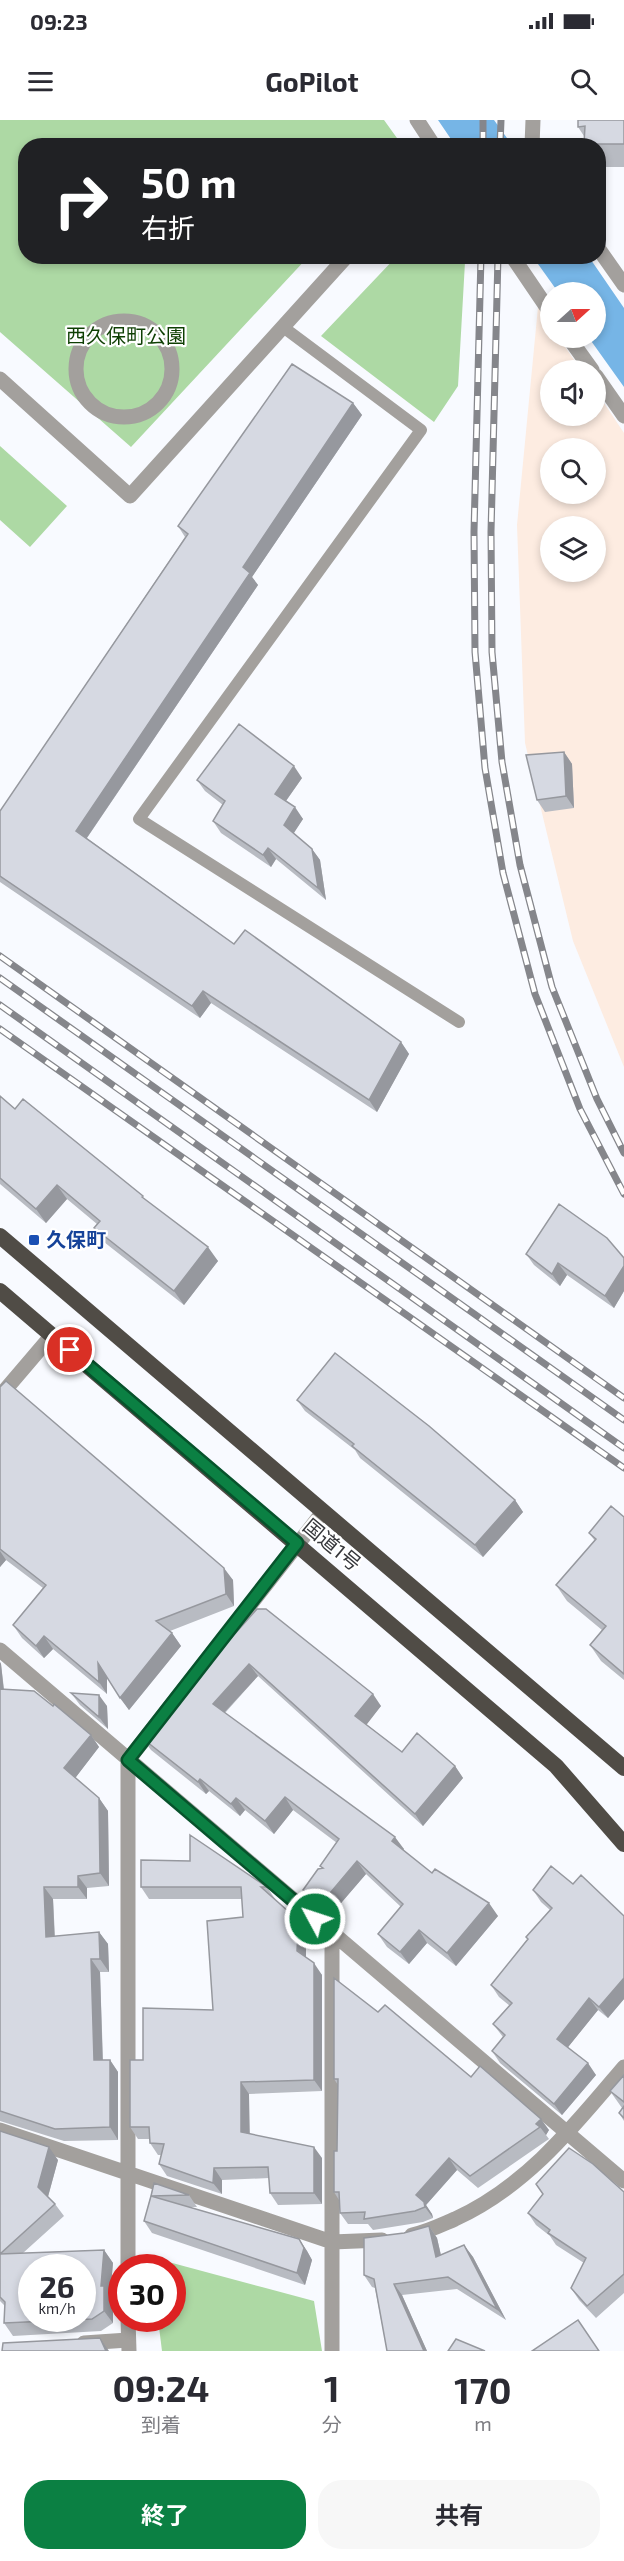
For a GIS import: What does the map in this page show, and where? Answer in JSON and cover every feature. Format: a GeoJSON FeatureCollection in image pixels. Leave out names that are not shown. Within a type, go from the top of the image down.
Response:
{"type":"FeatureCollection","features":[{"type":"Feature","properties":{"kind":"highway","name":"国道1号"},"geometry":{"type":"LineString","coordinates":[[0,1236],[624,1768]]}},
{"type":"Feature","properties":{"kind":"highway","name":"国道1号"},"geometry":{"type":"LineString","coordinates":[[0,1291],[556,1767],[624,1844]]}},
{"type":"Feature","properties":{"kind":"street"},"geometry":{"type":"LineString","coordinates":[[417,120],[429,138]]}},
{"type":"Feature","properties":{"kind":"street"},"geometry":{"type":"LineString","coordinates":[[532,138],[533,120]]}},
{"type":"Feature","properties":{"kind":"street"},"geometry":{"type":"LineString","coordinates":[[606,259],[624,285]]}},
{"type":"Feature","properties":{"kind":"street"},"geometry":{"type":"LineString","coordinates":[[0,379],[130,496],[340,264]]}},
{"type":"Feature","properties":{"kind":"street"},"geometry":{"type":"LineString","coordinates":[[517,264],[540,297]]}},
{"type":"Feature","properties":{"kind":"street"},"geometry":{"type":"LineString","coordinates":[[119,320],[136,321],[152,328],[163,340],[171,354],[173,371],[169,388],[160,402],[137,416],[120,418],[104,413],[90,404],[79,387],[75,371],[77,354],[85,339],[98,327],[119,320]]}},
{"type":"Feature","properties":{"kind":"street"},"geometry":{"type":"LineString","coordinates":[[606,390],[624,416]]}},
{"type":"Feature","properties":{"kind":"street"},"geometry":{"type":"LineString","coordinates":[[0,1395],[52,1335]]}},
{"type":"Feature","properties":{"kind":"street"},"geometry":{"type":"LineString","coordinates":[[128,2254],[128,1760],[323,1512]]}},
{"type":"Feature","properties":{"kind":"street"},"geometry":{"type":"LineString","coordinates":[[0,1650],[624,2181]]}},
{"type":"Feature","properties":{"kind":"street"},"geometry":{"type":"LineString","coordinates":[[332,1933],[332,2351]]}},
{"type":"Feature","properties":{"kind":"street"},"geometry":{"type":"LineString","coordinates":[[0,2130],[332,2242],[377,2240],[425,2232],[474,2210],[516,2182],[538,2164],[568,2133],[624,2067]]}},
{"type":"Feature","properties":{"kind":"street"},"geometry":{"type":"LineString","coordinates":[[70,2343],[128,2346]]}},
{"type":"Feature","properties":{"kind":"lane"},"geometry":{"type":"LineString","coordinates":[[283,327],[421,430],[139,819],[459,1022]]}},
{"type":"Feature","properties":{"kind":"shaded area"},"geometry":{"type":"Polygon","coordinates":[[[538,307],[540,310],[540,348],[566,348],[574,360],[540,360],[540,426],[606,426],[606,406],[624,433],[624,1067],[573,941],[525,743],[517,525],[538,307]]]}},
{"type":"Feature","properties":{"kind":"green space","name":"西久保町公園"},"geometry":{"type":"Polygon","coordinates":[[[0,120],[384,120],[397,138],[18,138],[18,264],[301,264],[131,447],[0,332],[0,120]]]}},
{"type":"Feature","properties":{"kind":"green space"},"geometry":{"type":"Polygon","coordinates":[[[389,264],[465,264],[458,386],[434,422],[321,336],[389,264]]]}},
{"type":"Feature","properties":{"kind":"green space"},"geometry":{"type":"Polygon","coordinates":[[[0,446],[67,506],[30,547],[0,520],[0,446]]]}},
{"type":"Feature","properties":{"kind":"green space"},"geometry":{"type":"Polygon","coordinates":[[[186,2267],[314,2301],[322,2351],[162,2351],[160,2332],[186,2332],[186,2267]]]}},
{"type":"Feature","properties":{"kind":"water"},"geometry":{"type":"Polygon","coordinates":[[[438,120],[494,120],[507,138],[450,138],[438,120]]]}},
{"type":"Feature","properties":{"kind":"water"},"geometry":{"type":"Polygon","coordinates":[[[538,264],[594,264],[624,308],[624,387],[596,348],[606,348],[606,282],[551,282],[538,264]]]}},
{"type":"Feature","properties":{"kind":"building"},"geometry":{"type":"Polygon","coordinates":[[[578,120],[624,120],[624,144],[606,144],[606,138],[584,138],[585,126],[578,127],[578,120]]]}},
{"type":"Feature","properties":{"kind":"building"},"geometry":{"type":"Polygon","coordinates":[[[292,364],[353,403],[243,567],[250,573],[76,831],[234,944],[245,930],[401,1042],[369,1100],[203,991],[192,1006],[0,876],[0,811],[188,534],[178,526],[292,364]]]}},
{"type":"Feature","properties":{"kind":"building"},"geometry":{"type":"Polygon","coordinates":[[[239,724],[294,766],[275,794],[295,807],[284,825],[312,849],[318,888],[268,848],[263,855],[213,821],[225,801],[197,780],[239,724]]]}},
{"type":"Feature","properties":{"kind":"building"},"geometry":{"type":"Polygon","coordinates":[[[564,752],[566,796],[537,800],[526,755],[564,752]]]}},
{"type":"Feature","properties":{"kind":"building"},"geometry":{"type":"Polygon","coordinates":[[[0,1096],[15,1109],[23,1099],[142,1197],[208,1247],[174,1291],[94,1228],[100,1221],[57,1185],[36,1209],[0,1178],[0,1096]]]}},
{"type":"Feature","properties":{"kind":"building"},"geometry":{"type":"Polygon","coordinates":[[[559,1204],[607,1238],[624,1258],[624,1266],[605,1296],[558,1263],[552,1274],[526,1254],[559,1204]]]}},
{"type":"Feature","properties":{"kind":"building"},"geometry":{"type":"Polygon","coordinates":[[[335,1353],[429,1426],[515,1500],[475,1545],[352,1446],[354,1444],[297,1400],[335,1353]]]}},
{"type":"Feature","properties":{"kind":"building"},"geometry":{"type":"Polygon","coordinates":[[[6,1381],[224,1568],[226,1594],[156,1621],[172,1633],[120,1698],[98,1663],[99,1682],[44,1636],[36,1646],[13,1625],[46,1585],[0,1549],[0,1387],[6,1381]]]}},
{"type":"Feature","properties":{"kind":"building"},"geometry":{"type":"Polygon","coordinates":[[[611,1506],[624,1517],[624,1674],[590,1645],[606,1626],[556,1585],[596,1539],[589,1533],[611,1506]]]}},
{"type":"Feature","properties":{"kind":"building"},"geometry":{"type":"Polygon","coordinates":[[[257,1609],[266,1609],[373,1694],[355,1716],[402,1752],[417,1733],[455,1766],[415,1814],[249,1664],[213,1704],[395,1837],[392,1841],[432,1873],[435,1869],[489,1903],[447,1953],[419,1930],[400,1952],[378,1934],[403,1904],[357,1861],[320,1905],[303,1890],[318,1869],[323,1868],[320,1866],[339,1839],[285,1797],[265,1821],[236,1798],[231,1804],[200,1779],[198,1782],[142,1738],[257,1609]]]}},
{"type":"Feature","properties":{"kind":"building"},"geometry":{"type":"Polygon","coordinates":[[[0,1689],[34,1691],[53,1706],[54,1704],[91,1735],[64,1768],[99,1798],[100,1873],[78,1876],[78,1887],[44,1887],[46,1937],[99,1932],[100,1959],[91,1959],[94,2060],[110,2060],[110,2127],[55,2129],[0,2111],[0,1689]]]}},
{"type":"Feature","properties":{"kind":"building"},"geometry":{"type":"Polygon","coordinates":[[[71,1693],[99,1695],[99,1717],[71,1693]]]}},
{"type":"Feature","properties":{"kind":"building"},"geometry":{"type":"Polygon","coordinates":[[[190,1835],[267,1887],[261,1887],[288,1911],[291,1906],[308,1920],[298,1933],[297,1951],[314,1963],[314,2080],[241,2082],[241,2132],[314,2147],[314,2193],[270,2193],[268,2167],[214,2168],[213,2183],[159,2164],[164,2144],[150,2143],[149,2127],[130,2127],[130,2060],[143,2060],[143,2008],[213,2010],[207,1921],[243,1917],[241,1887],[141,1887],[141,1860],[190,1861],[190,1835]]]}},
{"type":"Feature","properties":{"kind":"building"},"geometry":{"type":"Polygon","coordinates":[[[551,1866],[573,1884],[581,1875],[624,1916],[624,1978],[599,2007],[589,1998],[557,2039],[588,2063],[554,2104],[492,2051],[505,2035],[493,2024],[512,2003],[491,1985],[528,1939],[526,1937],[552,1908],[533,1890],[551,1866]]]}},
{"type":"Feature","properties":{"kind":"building"},"geometry":{"type":"Polygon","coordinates":[[[334,1978],[378,2012],[385,2005],[471,2077],[480,2066],[541,2119],[536,2124],[540,2127],[470,2176],[449,2158],[416,2195],[424,2202],[425,2207],[415,2211],[364,2219],[365,2212],[340,2213],[339,2192],[334,2192],[338,2079],[334,2079],[334,1978]]]}},
{"type":"Feature","properties":{"kind":"building"},"geometry":{"type":"Polygon","coordinates":[[[624,2075],[624,2102],[610,2091],[624,2075]]]}},
{"type":"Feature","properties":{"kind":"building"},"geometry":{"type":"Polygon","coordinates":[[[624,2106],[624,2118],[619,2113],[624,2106]]]}},
{"type":"Feature","properties":{"kind":"building"},"geometry":{"type":"Polygon","coordinates":[[[0,2131],[49,2147],[38,2187],[55,2204],[0,2254],[0,2131]]]}},
{"type":"Feature","properties":{"kind":"building"},"geometry":{"type":"Polygon","coordinates":[[[569,2148],[593,2164],[624,2192],[624,2274],[587,2306],[571,2288],[586,2258],[548,2233],[550,2230],[528,2213],[543,2194],[536,2184],[569,2148]]]}},
{"type":"Feature","properties":{"kind":"building"},"geometry":{"type":"Polygon","coordinates":[[[154,2183],[189,2195],[151,2196],[154,2183]]]}},
{"type":"Feature","properties":{"kind":"building"},"geometry":{"type":"Polygon","coordinates":[[[151,2196],[299,2239],[304,2248],[297,2273],[144,2221],[151,2196]]]}},
{"type":"Feature","properties":{"kind":"building"},"geometry":{"type":"Polygon","coordinates":[[[429,2226],[436,2257],[464,2245],[497,2309],[448,2277],[394,2284],[424,2351],[387,2351],[374,2279],[364,2275],[364,2238],[404,2233],[429,2226]]]}},
{"type":"Feature","properties":{"kind":"building"},"geometry":{"type":"Polygon","coordinates":[[[104,2250],[101,2286],[104,2286],[104,2311],[96,2316],[96,2254],[18,2254],[18,2322],[4,2323],[5,2302],[0,2297],[0,2254],[104,2250]]]}},
{"type":"Feature","properties":{"kind":"building"},"geometry":{"type":"Polygon","coordinates":[[[578,2320],[599,2351],[532,2351],[578,2320]]]}},
{"type":"Feature","properties":{"kind":"building"},"geometry":{"type":"Polygon","coordinates":[[[100,2338],[106,2351],[2,2351],[3,2343],[100,2338]]]}},
{"type":"Feature","properties":{"kind":"building"},"geometry":{"type":"Polygon","coordinates":[[[456,2339],[485,2351],[448,2351],[456,2339]]]}},
{"type":"Feature","properties":{"kind":"railway"},"geometry":{"type":"LineString","coordinates":[[483,120],[483,138]]}},
{"type":"Feature","properties":{"kind":"railway"},"geometry":{"type":"LineString","coordinates":[[500,138],[501,120]]}},
{"type":"Feature","properties":{"kind":"railway"},"geometry":{"type":"LineString","coordinates":[[481,264],[474,532],[475,652],[485,768],[503,873],[535,994],[580,1109],[624,1194]]}},
{"type":"Feature","properties":{"kind":"railway"},"geometry":{"type":"LineString","coordinates":[[498,264],[491,532],[492,652],[502,762],[520,865],[552,987],[597,1099],[624,1153]]}},
{"type":"Feature","properties":{"kind":"railway"},"geometry":{"type":"LineString","coordinates":[[0,956],[624,1398]]}},
{"type":"Feature","properties":{"kind":"railway"},"geometry":{"type":"LineString","coordinates":[[0,978],[624,1420]]}},
{"type":"Feature","properties":{"kind":"railway"},"geometry":{"type":"LineString","coordinates":[[0,1005],[624,1448]]}},
{"type":"Feature","properties":{"kind":"railway"},"geometry":{"type":"LineString","coordinates":[[0,1029],[624,1468]]}},
{"type":"Feature","properties":{"kind":"place","name":"久保町"},"geometry":{"type":"Point","coordinates":[34,1240]}},
{"type":"Feature","properties":{"kind":"route"},"geometry":{"type":"LineString","coordinates":[[70,1350],[297,1543],[128,1760],[315,1919]]}}]}
